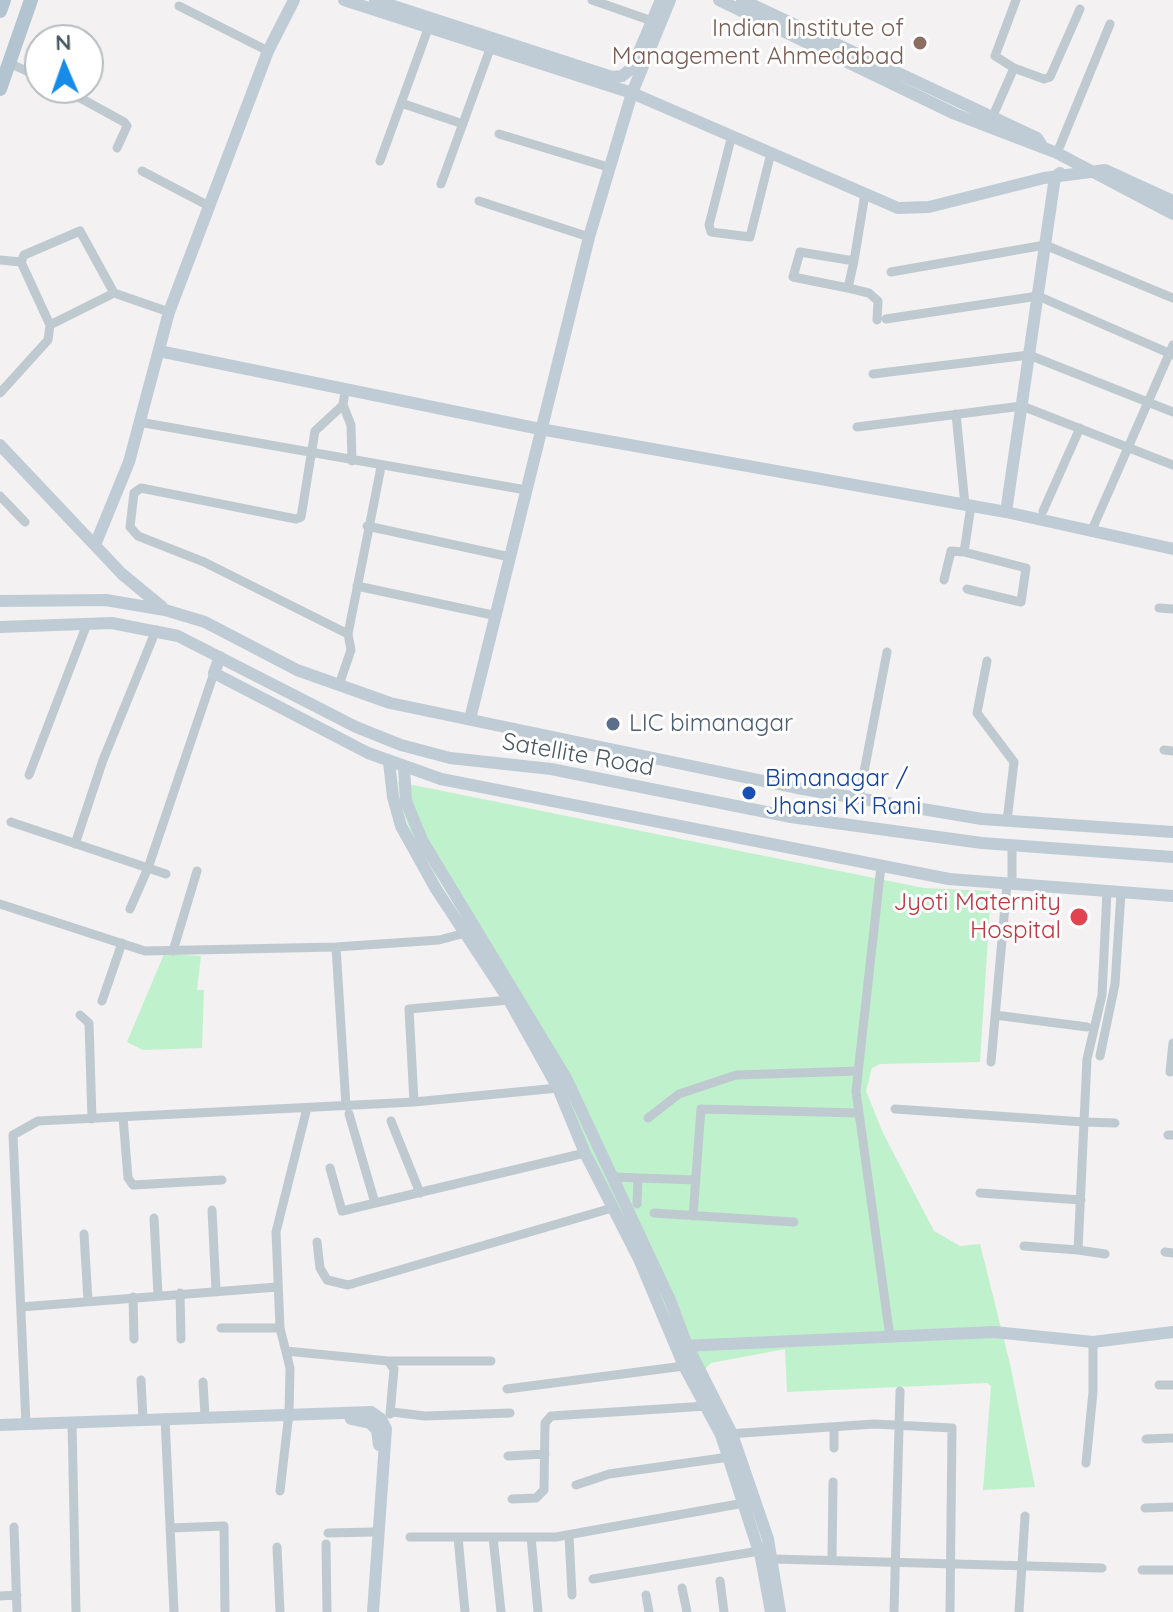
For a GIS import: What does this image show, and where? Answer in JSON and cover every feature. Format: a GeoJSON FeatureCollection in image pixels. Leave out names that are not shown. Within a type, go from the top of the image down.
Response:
{"type":"FeatureCollection","features":[{"type":"Feature","properties":{"kind":"main road"},"geometry":{"type":"LineString","coordinates":[[0,11],[4,0]]}},
{"type":"Feature","properties":{"kind":"main road"},"geometry":{"type":"LineString","coordinates":[[0,89],[31,0]]}},
{"type":"Feature","properties":{"kind":"street"},"geometry":{"type":"LineString","coordinates":[[95,545],[129,462],[169,312],[268,51],[294,0]]}},
{"type":"Feature","properties":{"kind":"street"},"geometry":{"type":"LineString","coordinates":[[344,0],[632,93],[898,208],[929,207],[1049,178],[1105,170],[1124,176],[1173,201]]}},
{"type":"Feature","properties":{"kind":"street"},"geometry":{"type":"LineString","coordinates":[[375,0],[612,77],[622,76],[632,68],[661,0]]}},
{"type":"Feature","properties":{"kind":"street"},"geometry":{"type":"LineString","coordinates":[[592,0],[652,21]]}},
{"type":"Feature","properties":{"kind":"street"},"geometry":{"type":"LineString","coordinates":[[470,719],[540,429],[608,167],[632,93],[670,0]]}},
{"type":"Feature","properties":{"kind":"street"},"geometry":{"type":"LineString","coordinates":[[719,0],[1057,153],[1173,214]]}},
{"type":"Feature","properties":{"kind":"street"},"geometry":{"type":"LineString","coordinates":[[742,0],[852,58]]}},
{"type":"Feature","properties":{"kind":"street"},"geometry":{"type":"LineString","coordinates":[[1016,0],[995,56],[1014,68],[1044,79],[1050,77],[1080,9]]}},
{"type":"Feature","properties":{"kind":"street"},"geometry":{"type":"LineString","coordinates":[[179,6],[268,51]]}},
{"type":"Feature","properties":{"kind":"street"},"geometry":{"type":"LineString","coordinates":[[1006,512],[1045,245],[1049,178],[1110,24]]}},
{"type":"Feature","properties":{"kind":"street"},"geometry":{"type":"LineString","coordinates":[[380,161],[428,29]]}},
{"type":"Feature","properties":{"kind":"street"},"geometry":{"type":"LineString","coordinates":[[441,184],[490,49]]}},
{"type":"Feature","properties":{"kind":"street"},"geometry":{"type":"LineString","coordinates":[[9,63],[24,70]]}},
{"type":"Feature","properties":{"kind":"street"},"geometry":{"type":"LineString","coordinates":[[990,123],[1014,68]]}},
{"type":"Feature","properties":{"kind":"street"},"geometry":{"type":"LineString","coordinates":[[622,76],[632,93]]}},
{"type":"Feature","properties":{"kind":"street"},"geometry":{"type":"LineString","coordinates":[[401,103],[463,124]]}},
{"type":"Feature","properties":{"kind":"street"},"geometry":{"type":"LineString","coordinates":[[91,104],[127,126],[117,148]]}},
{"type":"Feature","properties":{"kind":"street"},"geometry":{"type":"LineString","coordinates":[[499,134],[608,167]]}},
{"type":"Feature","properties":{"kind":"street"},"geometry":{"type":"LineString","coordinates":[[732,135],[709,225],[711,232],[750,237],[771,153]]}},
{"type":"Feature","properties":{"kind":"street"},"geometry":{"type":"LineString","coordinates":[[1049,178],[1075,162]]}},
{"type":"Feature","properties":{"kind":"street"},"geometry":{"type":"LineString","coordinates":[[142,171],[209,206]]}},
{"type":"Feature","properties":{"kind":"street"},"geometry":{"type":"LineString","coordinates":[[848,288],[865,194]]}},
{"type":"Feature","properties":{"kind":"street"},"geometry":{"type":"LineString","coordinates":[[479,201],[589,237]]}},
{"type":"Feature","properties":{"kind":"street"},"geometry":{"type":"LineString","coordinates":[[0,393],[48,340],[50,325],[21,262],[24,255],[80,231],[114,293],[169,312]]}},
{"type":"Feature","properties":{"kind":"street"},"geometry":{"type":"LineString","coordinates":[[891,272],[1045,245],[1173,298]]}},
{"type":"Feature","properties":{"kind":"street"},"geometry":{"type":"LineString","coordinates":[[854,261],[800,252],[793,271],[796,280],[869,293],[878,301],[882,319],[1038,296],[1172,351],[1091,532]]}},
{"type":"Feature","properties":{"kind":"street"},"geometry":{"type":"LineString","coordinates":[[0,260],[21,262]]}},
{"type":"Feature","properties":{"kind":"street"},"geometry":{"type":"LineString","coordinates":[[50,325],[114,293]]}},
{"type":"Feature","properties":{"kind":"street"},"geometry":{"type":"LineString","coordinates":[[159,351],[540,429],[1006,512],[1173,549]]}},
{"type":"Feature","properties":{"kind":"street"},"geometry":{"type":"LineString","coordinates":[[873,374],[1029,355],[1173,412]]}},
{"type":"Feature","properties":{"kind":"street"},"geometry":{"type":"LineString","coordinates":[[345,391],[343,405],[351,425],[352,461]]}},
{"type":"Feature","properties":{"kind":"street"},"geometry":{"type":"LineString","coordinates":[[343,405],[315,431],[301,517],[296,519],[141,488],[134,493],[131,532],[204,562],[348,634]]}},
{"type":"Feature","properties":{"kind":"street"},"geometry":{"type":"LineString","coordinates":[[857,427],[1022,406],[1173,465]]}},
{"type":"Feature","properties":{"kind":"street"},"geometry":{"type":"LineString","coordinates":[[956,414],[968,506],[964,552]]}},
{"type":"Feature","properties":{"kind":"street"},"geometry":{"type":"LineString","coordinates":[[139,422],[381,467],[526,490]]}},
{"type":"Feature","properties":{"kind":"street"},"geometry":{"type":"LineString","coordinates":[[1043,511],[1080,428]]}},
{"type":"Feature","properties":{"kind":"street"},"geometry":{"type":"LineString","coordinates":[[0,445],[122,574],[165,610]]}},
{"type":"Feature","properties":{"kind":"street"},"geometry":{"type":"LineString","coordinates":[[339,685],[351,650],[348,634],[381,467]]}},
{"type":"Feature","properties":{"kind":"street"},"geometry":{"type":"LineString","coordinates":[[0,496],[25,522]]}},
{"type":"Feature","properties":{"kind":"street"},"geometry":{"type":"LineString","coordinates":[[367,526],[510,557]]}},
{"type":"Feature","properties":{"kind":"street"},"geometry":{"type":"LineString","coordinates":[[944,580],[951,551],[1026,568],[1021,602],[967,589]]}},
{"type":"Feature","properties":{"kind":"street"},"geometry":{"type":"LineString","coordinates":[[106,600],[122,591],[122,574]]}},
{"type":"Feature","properties":{"kind":"street"},"geometry":{"type":"LineString","coordinates":[[357,586],[497,616]]}},
{"type":"Feature","properties":{"kind":"street","name":"Satellite Road"},"geometry":{"type":"LineString","coordinates":[[0,601],[106,600],[165,610],[205,622],[297,670],[390,703],[859,798],[1007,821],[1173,832]]}},
{"type":"Feature","properties":{"kind":"street"},"geometry":{"type":"LineString","coordinates":[[1159,608],[1173,609]]}},
{"type":"Feature","properties":{"kind":"street","name":"Satellite Road"},"geometry":{"type":"LineString","coordinates":[[0,627],[112,623],[178,636],[356,727],[401,745],[451,758],[551,769],[791,817],[1012,845],[1173,857]]}},
{"type":"Feature","properties":{"kind":"street"},"geometry":{"type":"LineString","coordinates":[[29,775],[87,624]]}},
{"type":"Feature","properties":{"kind":"street"},"geometry":{"type":"LineString","coordinates":[[75,844],[103,760],[156,630]]}},
{"type":"Feature","properties":{"kind":"street"},"geometry":{"type":"LineString","coordinates":[[859,798],[887,652]]}},
{"type":"Feature","properties":{"kind":"street"},"geometry":{"type":"LineString","coordinates":[[130,909],[148,868],[220,657]]}},
{"type":"Feature","properties":{"kind":"street"},"geometry":{"type":"LineString","coordinates":[[987,661],[977,713],[1014,762],[1007,821]]}},
{"type":"Feature","properties":{"kind":"street"},"geometry":{"type":"LineString","coordinates":[[214,673],[389,762],[446,780],[949,879],[1173,896]]}},
{"type":"Feature","properties":{"kind":"street"},"geometry":{"type":"LineString","coordinates":[[446,780],[451,758]]}},
{"type":"Feature","properties":{"kind":"street"},"geometry":{"type":"LineString","coordinates":[[389,762],[393,797],[401,826],[551,1052],[613,1177],[682,1346],[684,1366],[727,1434],[729,1457],[759,1551],[771,1612]]}},
{"type":"Feature","properties":{"kind":"street"},"geometry":{"type":"LineString","coordinates":[[404,767],[403,788],[411,816],[470,932],[558,1088],[585,1153],[727,1434],[773,1559],[780,1612]]}},
{"type":"Feature","properties":{"kind":"street"},"geometry":{"type":"LineString","coordinates":[[11,822],[166,874]]}},
{"type":"Feature","properties":{"kind":"street"},"geometry":{"type":"LineString","coordinates":[[991,1062],[1012,845]]}},
{"type":"Feature","properties":{"kind":"street"},"geometry":{"type":"LineString","coordinates":[[881,866],[858,1071],[859,1113],[890,1337]]}},
{"type":"Feature","properties":{"kind":"street"},"geometry":{"type":"LineString","coordinates":[[173,951],[197,871]]}},
{"type":"Feature","properties":{"kind":"street"},"geometry":{"type":"LineString","coordinates":[[1078,1250],[1087,1059],[1102,995],[1107,892]]}},
{"type":"Feature","properties":{"kind":"street"},"geometry":{"type":"LineString","coordinates":[[1100,1056],[1115,984],[1121,893]]}},
{"type":"Feature","properties":{"kind":"street"},"geometry":{"type":"LineString","coordinates":[[0,904],[145,951],[336,947],[439,940],[470,932]]}},
{"type":"Feature","properties":{"kind":"street"},"geometry":{"type":"LineString","coordinates":[[102,1001],[122,943]]}},
{"type":"Feature","properties":{"kind":"street"},"geometry":{"type":"LineString","coordinates":[[336,947],[347,1110],[375,1203]]}},
{"type":"Feature","properties":{"kind":"street"},"geometry":{"type":"LineString","coordinates":[[414,1102],[409,1009],[509,1000]]}},
{"type":"Feature","properties":{"kind":"street"},"geometry":{"type":"LineString","coordinates":[[80,1015],[89,1023],[92,1119]]}},
{"type":"Feature","properties":{"kind":"street"},"geometry":{"type":"LineString","coordinates":[[995,1015],[1087,1027]]}},
{"type":"Feature","properties":{"kind":"street"},"geometry":{"type":"LineString","coordinates":[[1170,1072],[1173,1043]]}},
{"type":"Feature","properties":{"kind":"street"},"geometry":{"type":"LineString","coordinates":[[648,1118],[679,1094],[736,1075],[858,1071]]}},
{"type":"Feature","properties":{"kind":"street"},"geometry":{"type":"LineString","coordinates":[[26,1424],[13,1135],[38,1121],[307,1108],[347,1110],[558,1088]]}},
{"type":"Feature","properties":{"kind":"street"},"geometry":{"type":"LineString","coordinates":[[280,1491],[289,1416],[290,1368],[280,1328],[276,1232],[307,1108]]}},
{"type":"Feature","properties":{"kind":"street"},"geometry":{"type":"LineString","coordinates":[[693,1216],[701,1109],[859,1113]]}},
{"type":"Feature","properties":{"kind":"street"},"geometry":{"type":"LineString","coordinates":[[895,1109],[1115,1123]]}},
{"type":"Feature","properties":{"kind":"street"},"geometry":{"type":"LineString","coordinates":[[123,1117],[128,1178],[133,1185],[222,1180]]}},
{"type":"Feature","properties":{"kind":"street"},"geometry":{"type":"LineString","coordinates":[[391,1121],[420,1193]]}},
{"type":"Feature","properties":{"kind":"street"},"geometry":{"type":"LineString","coordinates":[[330,1168],[342,1211],[585,1153]]}},
{"type":"Feature","properties":{"kind":"street"},"geometry":{"type":"LineString","coordinates":[[613,1177],[695,1180]]}},
{"type":"Feature","properties":{"kind":"street"},"geometry":{"type":"LineString","coordinates":[[637,1204],[638,1178]]}},
{"type":"Feature","properties":{"kind":"street"},"geometry":{"type":"LineString","coordinates":[[980,1193],[1081,1200]]}},
{"type":"Feature","properties":{"kind":"street"},"geometry":{"type":"LineString","coordinates":[[317,1242],[320,1268],[327,1280],[348,1285],[612,1208]]}},
{"type":"Feature","properties":{"kind":"street"},"geometry":{"type":"LineString","coordinates":[[212,1210],[216,1291]]}},
{"type":"Feature","properties":{"kind":"street"},"geometry":{"type":"LineString","coordinates":[[654,1213],[794,1222]]}},
{"type":"Feature","properties":{"kind":"street"},"geometry":{"type":"LineString","coordinates":[[154,1218],[158,1295]]}},
{"type":"Feature","properties":{"kind":"street"},"geometry":{"type":"LineString","coordinates":[[84,1234],[88,1301]]}},
{"type":"Feature","properties":{"kind":"street"},"geometry":{"type":"LineString","coordinates":[[1024,1246],[1105,1254]]}},
{"type":"Feature","properties":{"kind":"street"},"geometry":{"type":"LineString","coordinates":[[21,1307],[277,1287]]}},
{"type":"Feature","properties":{"kind":"street"},"geometry":{"type":"LineString","coordinates":[[180,1293],[181,1339]]}},
{"type":"Feature","properties":{"kind":"street"},"geometry":{"type":"LineString","coordinates":[[133,1297],[134,1339]]}},
{"type":"Feature","properties":{"kind":"street"},"geometry":{"type":"LineString","coordinates":[[221,1328],[280,1328]]}},
{"type":"Feature","properties":{"kind":"street"},"geometry":{"type":"LineString","coordinates":[[682,1346],[994,1332],[1093,1342],[1173,1332]]}},
{"type":"Feature","properties":{"kind":"street"},"geometry":{"type":"LineString","coordinates":[[1086,1463],[1093,1392],[1093,1342]]}},
{"type":"Feature","properties":{"kind":"street"},"geometry":{"type":"LineString","coordinates":[[286,1351],[388,1361],[491,1361]]}},
{"type":"Feature","properties":{"kind":"street"},"geometry":{"type":"LineString","coordinates":[[370,1612],[394,1369],[388,1361]]}},
{"type":"Feature","properties":{"kind":"street"},"geometry":{"type":"LineString","coordinates":[[507,1389],[684,1366]]}},
{"type":"Feature","properties":{"kind":"street"},"geometry":{"type":"LineString","coordinates":[[141,1380],[143,1419]]}},
{"type":"Feature","properties":{"kind":"street"},"geometry":{"type":"LineString","coordinates":[[203,1382],[205,1416]]}},
{"type":"Feature","properties":{"kind":"street"},"geometry":{"type":"LineString","coordinates":[[1159,1385],[1173,1385]]}},
{"type":"Feature","properties":{"kind":"street"},"geometry":{"type":"LineString","coordinates":[[894,1612],[900,1391]]}},
{"type":"Feature","properties":{"kind":"street"},"geometry":{"type":"LineString","coordinates":[[512,1499],[541,1496],[545,1423],[551,1416],[707,1406]]}},
{"type":"Feature","properties":{"kind":"street"},"geometry":{"type":"LineString","coordinates":[[0,1425],[72,1426],[371,1412],[387,1417],[510,1413]]}},
{"type":"Feature","properties":{"kind":"street"},"geometry":{"type":"LineString","coordinates":[[0,1432],[143,1419],[165,1422],[205,1416],[362,1419],[377,1430],[370,1612]]}},
{"type":"Feature","properties":{"kind":"street"},"geometry":{"type":"LineString","coordinates":[[165,1422],[174,1612]]}},
{"type":"Feature","properties":{"kind":"street"},"geometry":{"type":"LineString","coordinates":[[727,1434],[899,1425],[952,1428],[948,1564],[950,1612]]}},
{"type":"Feature","properties":{"kind":"street"},"geometry":{"type":"LineString","coordinates":[[72,1426],[76,1612]]}},
{"type":"Feature","properties":{"kind":"street"},"geometry":{"type":"LineString","coordinates":[[834,1427],[834,1448]]}},
{"type":"Feature","properties":{"kind":"street"},"geometry":{"type":"LineString","coordinates":[[1146,1439],[1173,1438]]}},
{"type":"Feature","properties":{"kind":"street"},"geometry":{"type":"LineString","coordinates":[[508,1456],[545,1454]]}},
{"type":"Feature","properties":{"kind":"street"},"geometry":{"type":"LineString","coordinates":[[576,1485],[609,1474],[729,1457]]}},
{"type":"Feature","properties":{"kind":"street"},"geometry":{"type":"LineString","coordinates":[[832,1560],[833,1482]]}},
{"type":"Feature","properties":{"kind":"street"},"geometry":{"type":"LineString","coordinates":[[410,1537],[569,1535],[744,1503]]}},
{"type":"Feature","properties":{"kind":"street"},"geometry":{"type":"LineString","coordinates":[[1145,1508],[1173,1507]]}},
{"type":"Feature","properties":{"kind":"street"},"geometry":{"type":"LineString","coordinates":[[1019,1612],[1025,1516]]}},
{"type":"Feature","properties":{"kind":"street"},"geometry":{"type":"LineString","coordinates":[[170,1528],[224,1526],[225,1612]]}},
{"type":"Feature","properties":{"kind":"street"},"geometry":{"type":"LineString","coordinates":[[14,1527],[17,1612]]}},
{"type":"Feature","properties":{"kind":"street"},"geometry":{"type":"LineString","coordinates":[[328,1533],[373,1532]]}},
{"type":"Feature","properties":{"kind":"street"},"geometry":{"type":"LineString","coordinates":[[569,1535],[572,1595]]}},
{"type":"Feature","properties":{"kind":"street"},"geometry":{"type":"LineString","coordinates":[[458,1537],[465,1612]]}},
{"type":"Feature","properties":{"kind":"street"},"geometry":{"type":"LineString","coordinates":[[493,1537],[501,1612]]}},
{"type":"Feature","properties":{"kind":"street"},"geometry":{"type":"LineString","coordinates":[[531,1537],[538,1612]]}},
{"type":"Feature","properties":{"kind":"street"},"geometry":{"type":"LineString","coordinates":[[326,1544],[327,1612]]}},
{"type":"Feature","properties":{"kind":"street"},"geometry":{"type":"LineString","coordinates":[[277,1547],[280,1612]]}},
{"type":"Feature","properties":{"kind":"street"},"geometry":{"type":"LineString","coordinates":[[593,1579],[759,1551]]}},
{"type":"Feature","properties":{"kind":"street"},"geometry":{"type":"LineString","coordinates":[[773,1559],[1102,1568]]}},
{"type":"Feature","properties":{"kind":"street"},"geometry":{"type":"LineString","coordinates":[[1142,1570],[1173,1570]]}},
{"type":"Feature","properties":{"kind":"street"},"geometry":{"type":"LineString","coordinates":[[720,1581],[724,1612]]}},
{"type":"Feature","properties":{"kind":"street"},"geometry":{"type":"LineString","coordinates":[[682,1588],[687,1612]]}},
{"type":"Feature","properties":{"kind":"street"},"geometry":{"type":"LineString","coordinates":[[0,1596],[17,1595]]}},
{"type":"Feature","properties":{"kind":"street"},"geometry":{"type":"LineString","coordinates":[[646,1595],[649,1612]]}},
{"type":"Feature","properties":{"kind":"green space"},"geometry":{"type":"Polygon","coordinates":[[[398,782],[924,888],[991,891],[980,1062],[880,1064],[872,1068],[866,1091],[883,1133],[934,1231],[960,1246],[980,1244],[1010,1364],[1035,1487],[983,1490],[991,1386],[987,1383],[787,1392],[785,1349],[711,1363],[702,1372],[692,1371],[537,1035],[416,844],[401,808],[398,782]]]}},
{"type":"Feature","properties":{"kind":"green space"},"geometry":{"type":"Polygon","coordinates":[[[164,954],[201,956],[197,990],[204,990],[202,1048],[143,1050],[127,1042],[164,954]]]}},
{"type":"Feature","properties":{"kind":"place","name":"Indian Institute of Management Ahmedabad"},"geometry":{"type":"Point","coordinates":[920,43]}},
{"type":"Feature","properties":{"kind":"place","name":"LIC bimanagar"},"geometry":{"type":"Point","coordinates":[613,724]}},
{"type":"Feature","properties":{"kind":"place","name":"Bimanagar / Jhansi Ki Rani"},"geometry":{"type":"Point","coordinates":[749,793]}},
{"type":"Feature","properties":{"kind":"place","name":"Jyoti Maternity Hospital"},"geometry":{"type":"Point","coordinates":[1079,917]}}]}
